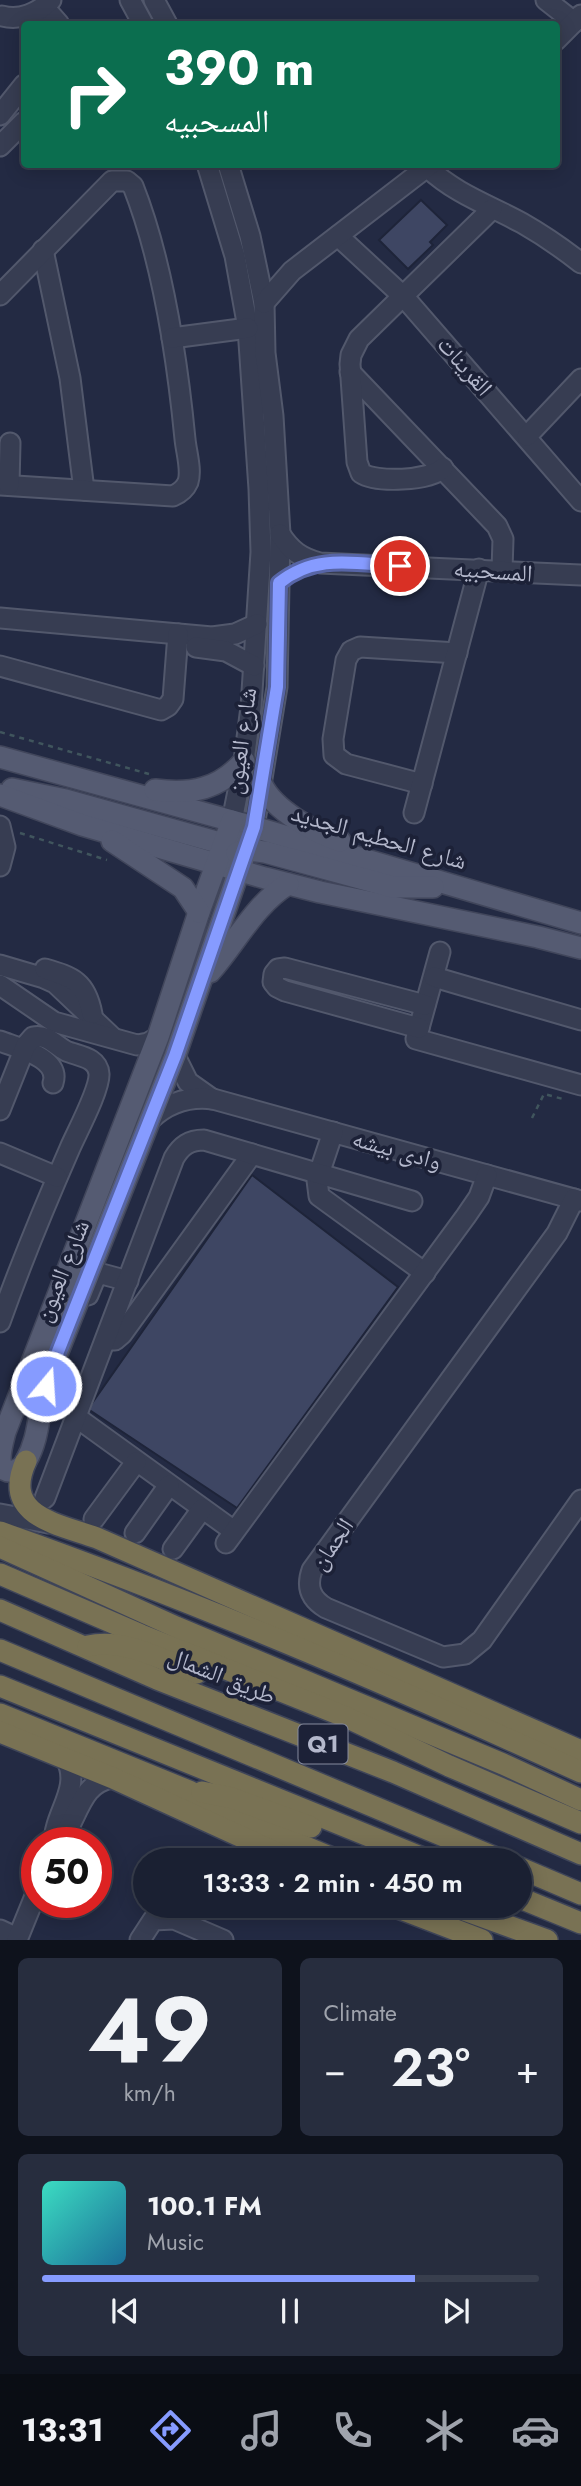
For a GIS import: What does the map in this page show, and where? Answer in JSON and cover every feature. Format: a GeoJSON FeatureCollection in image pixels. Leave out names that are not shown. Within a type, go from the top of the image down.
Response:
{"type":"FeatureCollection","features":[{"type":"Feature","properties":{"kind":"highway"},"geometry":{"type":"LineString","coordinates":[[26,1461],[22,1471],[21,1492],[30,1511],[48,1523],[97,1538],[581,1751]]}},
{"type":"Feature","properties":{"kind":"highway"},"geometry":{"type":"LineString","coordinates":[[0,1532],[74,1558],[362,1674],[581,1772]]}},
{"type":"Feature","properties":{"kind":"highway"},"geometry":{"type":"LineString","coordinates":[[0,1547],[176,1627],[491,1759],[581,1800]]}},
{"type":"Feature","properties":{"kind":"highway"},"geometry":{"type":"LineString","coordinates":[[0,1574],[141,1635],[346,1717],[581,1823]]}},
{"type":"Feature","properties":{"kind":"highway"},"geometry":{"type":"LineString","coordinates":[[51,1596],[141,1622],[176,1627]]}},
{"type":"Feature","properties":{"kind":"highway","name":"طريق الشمال"},"geometry":{"type":"LineString","coordinates":[[0,1610],[157,1679],[393,1772],[581,1854]]}},
{"type":"Feature","properties":{"kind":"highway"},"geometry":{"type":"LineString","coordinates":[[85,1646],[107,1643],[129,1647],[355,1730],[385,1736]]}},
{"type":"Feature","properties":{"kind":"highway","name":"Q1"},"geometry":{"type":"LineString","coordinates":[[0,1650],[471,1848]]}},
{"type":"Feature","properties":{"kind":"highway"},"geometry":{"type":"LineString","coordinates":[[0,1686],[398,1848]]}},
{"type":"Feature","properties":{"kind":"highway"},"geometry":{"type":"LineString","coordinates":[[0,1714],[189,1791],[241,1820],[308,1848]]}},
{"type":"Feature","properties":{"kind":"highway"},"geometry":{"type":"LineString","coordinates":[[6,1740],[66,1759],[113,1778],[266,1848]]}},
{"type":"Feature","properties":{"kind":"highway"},"geometry":{"type":"LineString","coordinates":[[189,1791],[232,1798],[370,1848]]}},
{"type":"Feature","properties":{"kind":"highway"},"geometry":{"type":"LineString","coordinates":[[532,1873],[581,1894]]}},
{"type":"Feature","properties":{"kind":"highway"},"geometry":{"type":"LineString","coordinates":[[532,1903],[581,1923]]}},
{"type":"Feature","properties":{"kind":"highway"},"geometry":{"type":"LineString","coordinates":[[424,1918],[482,1940]]}},
{"type":"Feature","properties":{"kind":"highway"},"geometry":{"type":"LineString","coordinates":[[486,1918],[547,1940]]}},
{"type":"Feature","properties":{"kind":"main road","name":"شارع الحطيم الجديد"},"geometry":{"type":"LineString","coordinates":[[0,757],[254,827],[581,923]]}},
{"type":"Feature","properties":{"kind":"main road"},"geometry":{"type":"LineString","coordinates":[[109,787],[174,792],[202,790],[228,777],[244,761]]}},
{"type":"Feature","properties":{"kind":"main road"},"geometry":{"type":"LineString","coordinates":[[262,785],[274,803],[305,824],[359,850],[380,865]]}},
{"type":"Feature","properties":{"kind":"main road"},"geometry":{"type":"LineString","coordinates":[[0,787],[66,800],[226,857],[248,850],[265,852],[393,887],[449,885]]}},
{"type":"Feature","properties":{"kind":"main road"},"geometry":{"type":"LineString","coordinates":[[0,796],[82,825],[220,854],[240,871],[288,884],[581,948]]}},
{"type":"Feature","properties":{"kind":"main road","name":"شارع العيون"},"geometry":{"type":"LineString","coordinates":[[232,821],[158,1037],[4,1424],[0,1455],[1,1465],[5,1469],[14,1472],[23,1467],[36,1437],[51,1370],[175,1056],[254,827]]}},
{"type":"Feature","properties":{"kind":"main road"},"geometry":{"type":"LineString","coordinates":[[82,825],[121,846],[175,882],[189,895],[199,912]]}},
{"type":"Feature","properties":{"kind":"main road"},"geometry":{"type":"LineString","coordinates":[[220,854],[242,841],[254,827]]}},
{"type":"Feature","properties":{"kind":"main road"},"geometry":{"type":"LineString","coordinates":[[202,981],[263,904],[288,884]]}},
{"type":"Feature","properties":{"kind":"street"},"geometry":{"type":"LineString","coordinates":[[154,0],[165,21]]}},
{"type":"Feature","properties":{"kind":"street"},"geometry":{"type":"LineString","coordinates":[[547,0],[578,19],[560,36]]}},
{"type":"Feature","properties":{"kind":"street"},"geometry":{"type":"LineString","coordinates":[[2,16],[23,17],[47,3],[58,21]]}},
{"type":"Feature","properties":{"kind":"street"},"geometry":{"type":"LineString","coordinates":[[0,115],[21,89]]}},
{"type":"Feature","properties":{"kind":"street"},"geometry":{"type":"LineString","coordinates":[[0,146],[21,125]]}},
{"type":"Feature","properties":{"kind":"street","name":"شارع العيون"},"geometry":{"type":"LineString","coordinates":[[208,168],[234,256],[248,328],[259,489],[261,552],[254,666],[244,761],[232,821]]}},
{"type":"Feature","properties":{"kind":"street","name":"شارع العيون"},"geometry":{"type":"LineString","coordinates":[[229,168],[255,257],[264,303],[265,353],[273,416],[280,534],[277,687],[254,827]]}},
{"type":"Feature","properties":{"kind":"street"},"geometry":{"type":"LineString","coordinates":[[264,303],[282,281],[303,262],[427,168]]}},
{"type":"Feature","properties":{"kind":"street"},"geometry":{"type":"LineString","coordinates":[[432,168],[453,189],[552,240],[581,263]]}},
{"type":"Feature","properties":{"kind":"street"},"geometry":{"type":"LineString","coordinates":[[0,295],[112,181],[120,179],[133,186],[150,241],[172,338],[189,477],[179,494],[173,496],[5,485],[9,443]]}},
{"type":"Feature","properties":{"kind":"street"},"geometry":{"type":"LineString","coordinates":[[443,468],[432,476],[418,478],[372,477],[361,473],[357,461],[351,355],[359,339],[492,209]]}},
{"type":"Feature","properties":{"kind":"street","name":"القرينات"},"geometry":{"type":"LineString","coordinates":[[338,236],[404,297],[581,500]]}},
{"type":"Feature","properties":{"kind":"street"},"geometry":{"type":"LineString","coordinates":[[43,250],[70,378],[84,490]]}},
{"type":"Feature","properties":{"kind":"street"},"geometry":{"type":"LineString","coordinates":[[255,257],[272,264],[303,262]]}},
{"type":"Feature","properties":{"kind":"street"},"geometry":{"type":"LineString","coordinates":[[172,338],[248,328]]}},
{"type":"Feature","properties":{"kind":"street"},"geometry":{"type":"LineString","coordinates":[[350,372],[501,532],[502,570]]}},
{"type":"Feature","properties":{"kind":"street"},"geometry":{"type":"LineString","coordinates":[[527,436],[581,379]]}},
{"type":"Feature","properties":{"kind":"street","name":"المسحبيه"},"geometry":{"type":"LineString","coordinates":[[280,534],[290,548],[304,558],[320,563],[581,575]]}},
{"type":"Feature","properties":{"kind":"street","name":"المسحبيه"},"geometry":{"type":"LineString","coordinates":[[279,583],[298,569],[320,563]]}},
{"type":"Feature","properties":{"kind":"street"},"geometry":{"type":"LineString","coordinates":[[414,813],[479,569]]}},
{"type":"Feature","properties":{"kind":"street"},"geometry":{"type":"LineString","coordinates":[[0,618],[211,642],[257,624]]}},
{"type":"Feature","properties":{"kind":"street"},"geometry":{"type":"LineString","coordinates":[[0,666],[161,710],[173,699],[177,640]]}},
{"type":"Feature","properties":{"kind":"street"},"geometry":{"type":"LineString","coordinates":[[211,642],[254,666]]}},
{"type":"Feature","properties":{"kind":"street"},"geometry":{"type":"LineString","coordinates":[[422,784],[346,764],[334,755],[333,739],[346,660],[351,651],[360,647],[457,653]]}},
{"type":"Feature","properties":{"kind":"street"},"geometry":{"type":"LineString","coordinates":[[0,866],[5,847],[1,828]]}},
{"type":"Feature","properties":{"kind":"street"},"geometry":{"type":"LineString","coordinates":[[440,952],[416,1039],[581,1084]]}},
{"type":"Feature","properties":{"kind":"street"},"geometry":{"type":"LineString","coordinates":[[0,957],[73,979],[87,996],[92,1019]]}},
{"type":"Feature","properties":{"kind":"street"},"geometry":{"type":"LineString","coordinates":[[0,965],[55,983],[115,1040]]}},
{"type":"Feature","properties":{"kind":"street"},"geometry":{"type":"LineString","coordinates":[[419,1028],[285,991],[273,982],[274,974],[278,969],[285,968],[425,1005]]}},
{"type":"Feature","properties":{"kind":"street"},"geometry":{"type":"LineString","coordinates":[[433,977],[581,1020]]}},
{"type":"Feature","properties":{"kind":"street"},"geometry":{"type":"LineString","coordinates":[[0,985],[54,1022],[137,1045],[158,1037]]}},
{"type":"Feature","properties":{"kind":"street"},"geometry":{"type":"LineString","coordinates":[[0,1110],[24,1051],[33,1037],[45,1037],[67,1051],[88,1058],[98,1068],[95,1090],[4,1296],[0,1322]]}},
{"type":"Feature","properties":{"kind":"street"},"geometry":{"type":"LineString","coordinates":[[0,1041],[49,1063],[54,1072],[53,1083]]}},
{"type":"Feature","properties":{"kind":"street","name":"وادى بيشه"},"geometry":{"type":"LineString","coordinates":[[175,1056],[188,1082],[213,1099]]}},
{"type":"Feature","properties":{"kind":"street","name":"وادى بيشه"},"geometry":{"type":"LineString","coordinates":[[151,1119],[159,1111],[180,1101],[213,1099],[578,1200]]}},
{"type":"Feature","properties":{"kind":"street"},"geometry":{"type":"LineString","coordinates":[[333,1132],[316,1191],[322,1200],[425,1273]]}},
{"type":"Feature","properties":{"kind":"street"},"geometry":{"type":"LineString","coordinates":[[46,1497],[174,1158],[183,1146],[189,1142],[204,1140],[412,1201]]}},
{"type":"Feature","properties":{"kind":"street"},"geometry":{"type":"LineString","coordinates":[[0,1153],[57,1177]]}},
{"type":"Feature","properties":{"kind":"street"},"geometry":{"type":"LineString","coordinates":[[106,1340],[115,1340],[125,1330],[252,1154]]}},
{"type":"Feature","properties":{"kind":"street"},"geometry":{"type":"LineString","coordinates":[[76,1417],[202,1508],[230,1537],[425,1273],[472,1206],[488,1175]]}},
{"type":"Feature","properties":{"kind":"street","name":"الجمان"},"geometry":{"type":"LineString","coordinates":[[578,1200],[557,1233],[312,1570],[309,1588],[318,1603],[338,1613],[443,1657],[465,1654],[482,1640],[579,1505]]}},
{"type":"Feature","properties":{"kind":"street"},"geometry":{"type":"LineString","coordinates":[[106,1234],[104,1249],[107,1258],[130,1276]]}},
{"type":"Feature","properties":{"kind":"street"},"geometry":{"type":"LineString","coordinates":[[69,1325],[79,1318],[98,1275],[130,1276]]}},
{"type":"Feature","properties":{"kind":"street"},"geometry":{"type":"LineString","coordinates":[[94,1520],[136,1462]]}},
{"type":"Feature","properties":{"kind":"street"},"geometry":{"type":"LineString","coordinates":[[135,1533],[169,1485]]}},
{"type":"Feature","properties":{"kind":"street"},"geometry":{"type":"LineString","coordinates":[[173,1549],[202,1508]]}},
{"type":"Feature","properties":{"kind":"street"},"geometry":{"type":"LineString","coordinates":[[0,1514],[48,1523]]}},
{"type":"Feature","properties":{"kind":"street"},"geometry":{"type":"LineString","coordinates":[[56,1827],[71,1785],[71,1771],[66,1759]]}},
{"type":"Feature","properties":{"kind":"street"},"geometry":{"type":"LineString","coordinates":[[70,1827],[87,1792],[98,1782],[113,1778]]}},
{"type":"Feature","properties":{"kind":"street"},"geometry":{"type":"LineString","coordinates":[[11,1936],[21,1918]]}},
{"type":"Feature","properties":{"kind":"street"},"geometry":{"type":"LineString","coordinates":[[140,1940],[153,1920],[174,1919],[223,1940]]}},
{"type":"Feature","properties":{"kind":"path"},"geometry":{"type":"LineString","coordinates":[[0,732],[152,775]]}},
{"type":"Feature","properties":{"kind":"path"},"geometry":{"type":"LineString","coordinates":[[1,828],[110,861]]}},
{"type":"Feature","properties":{"kind":"path"},"geometry":{"type":"LineString","coordinates":[[532,1118],[544,1094],[569,1100]]}},
{"type":"Feature","properties":{"kind":"building"},"geometry":{"type":"Polygon","coordinates":[[[421,200],[447,225],[430,242],[433,245],[408,269],[379,240],[421,200]]]}},
{"type":"Feature","properties":{"kind":"building"},"geometry":{"type":"Polygon","coordinates":[[[252,1175],[398,1287],[237,1508],[88,1409],[252,1175]]]}},
{"type":"Feature","properties":{"kind":"route"},"geometry":{"type":"LineString","coordinates":[[46,1386],[175,1056],[248,850],[270,740],[277,687],[279,583],[305,566],[320,563],[400,566]]}}]}
